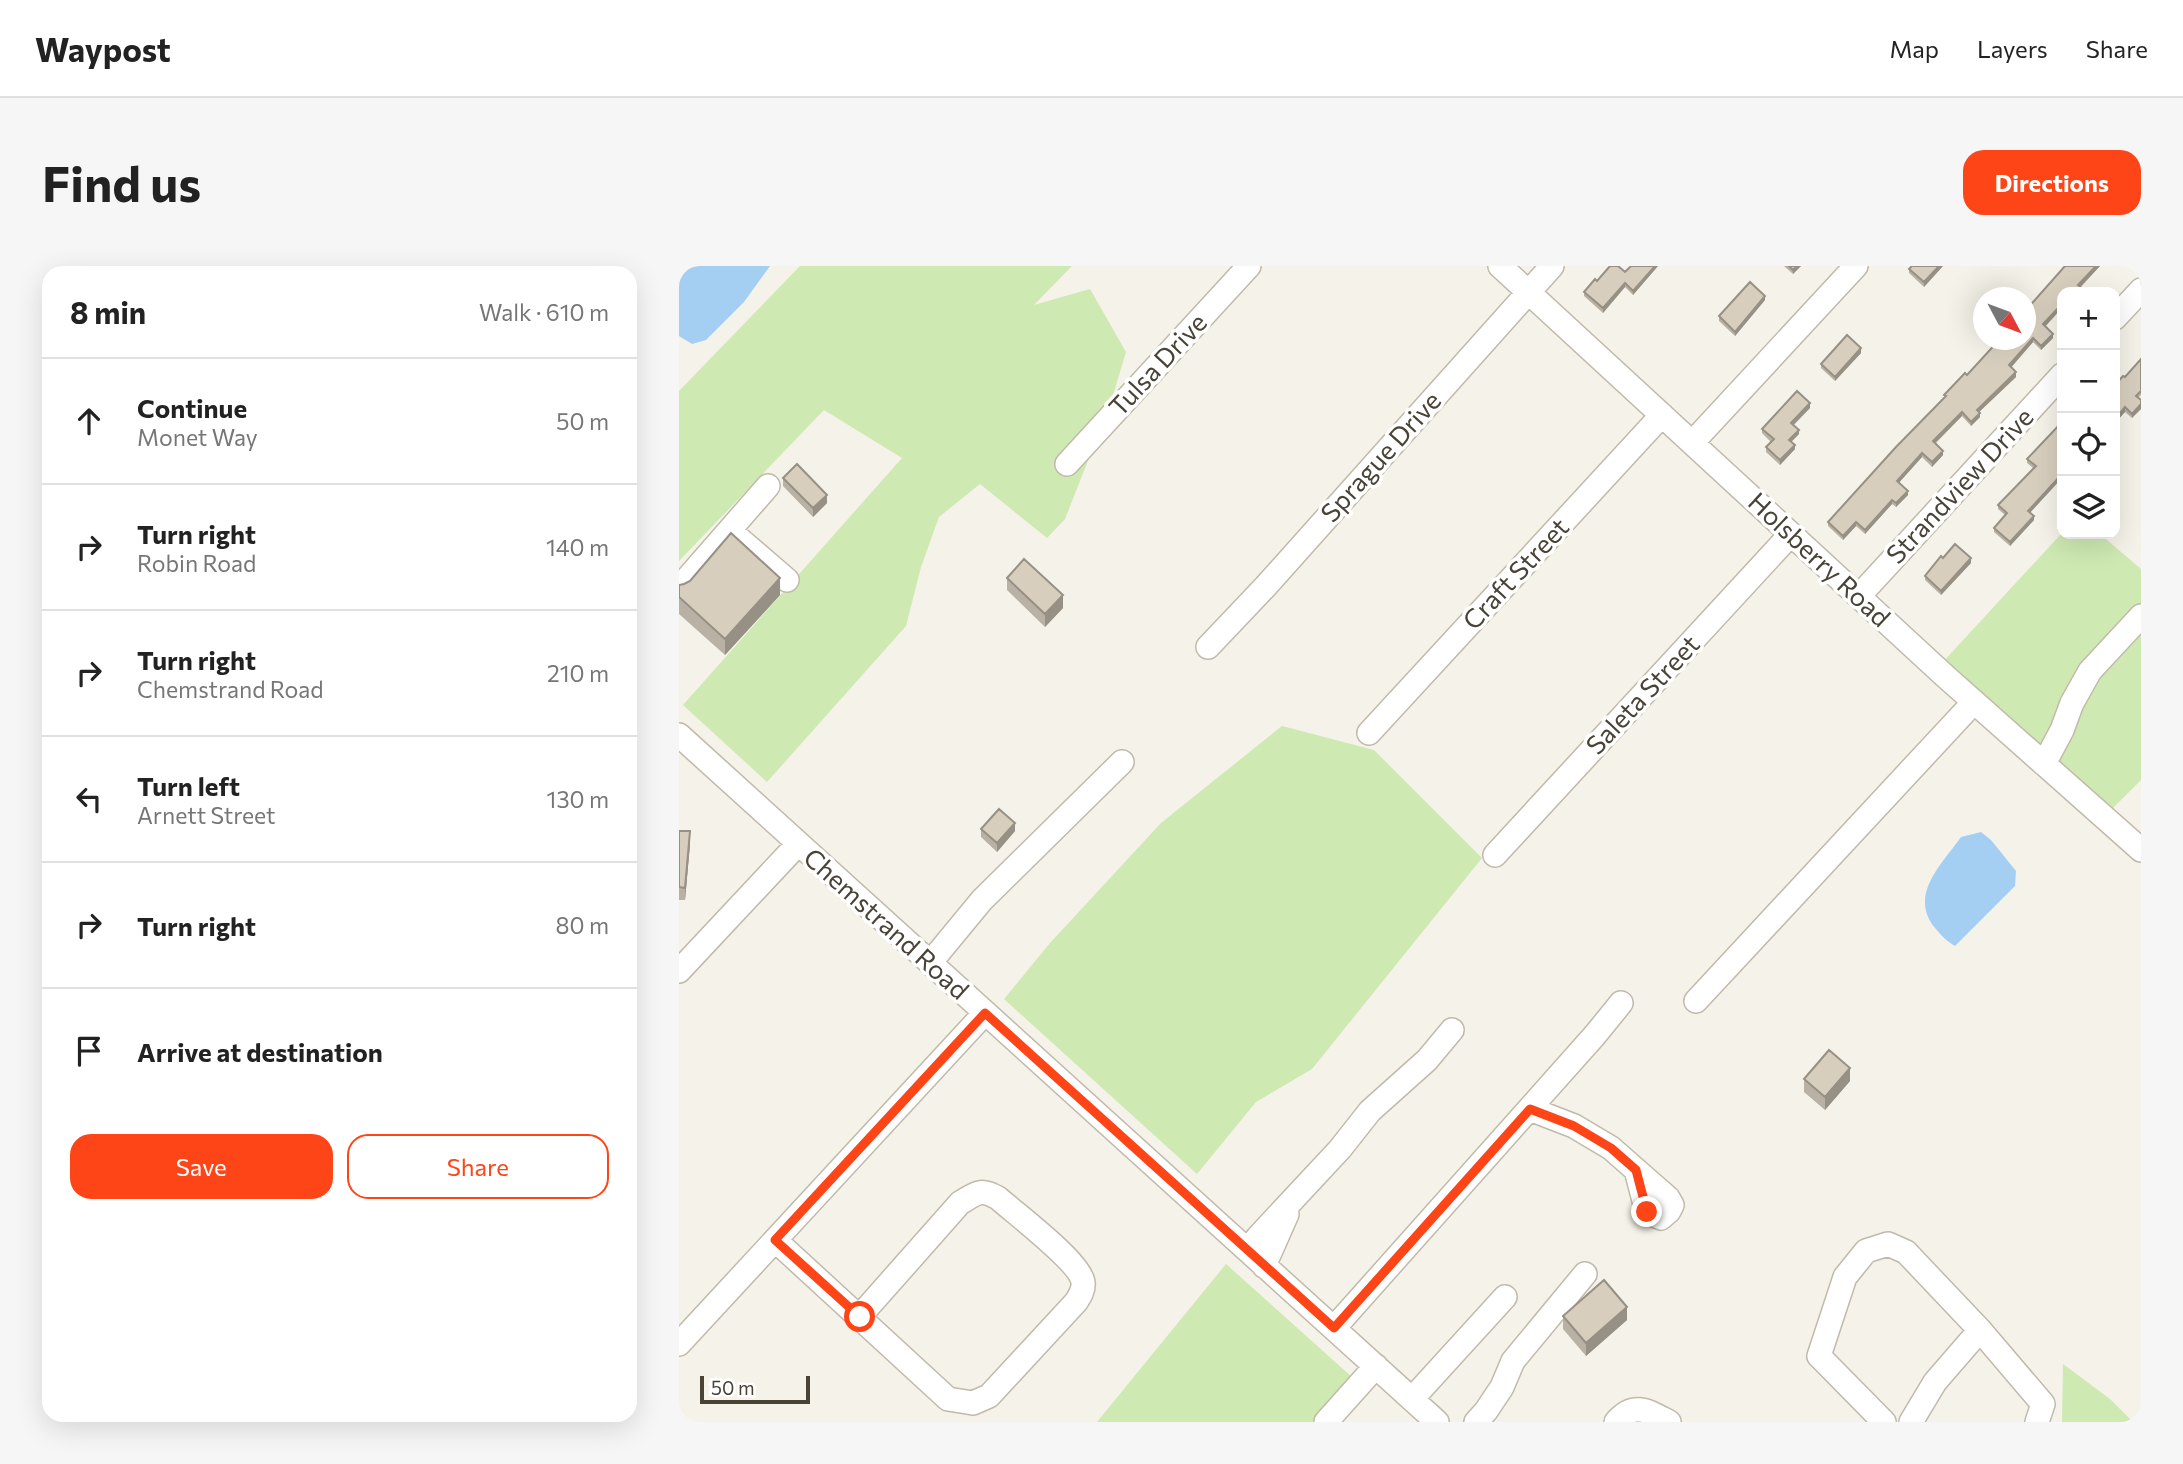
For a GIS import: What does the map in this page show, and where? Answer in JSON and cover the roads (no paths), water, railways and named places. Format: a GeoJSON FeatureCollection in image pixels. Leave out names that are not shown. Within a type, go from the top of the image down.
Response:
{"type":"FeatureCollection","features":[{"type":"Feature","properties":{"kind":"street","name":"Tulsa Drive"},"geometry":{"type":"LineString","coordinates":[[1067,464],[1249,266]]}},
{"type":"Feature","properties":{"kind":"street","name":"Holsberry Road"},"geometry":{"type":"LineString","coordinates":[[1500,266],[1975,702],[2141,850]]}},
{"type":"Feature","properties":{"kind":"street","name":"Sprague Drive"},"geometry":{"type":"LineString","coordinates":[[1208,647],[1552,266]]}},
{"type":"Feature","properties":{"kind":"street"},"geometry":{"type":"LineString","coordinates":[[1692,443],[1856,266]]}},
{"type":"Feature","properties":{"kind":"street"},"geometry":{"type":"LineString","coordinates":[[2120,313],[2141,290]]}},
{"type":"Feature","properties":{"kind":"street","name":"Strandview Drive"},"geometry":{"type":"LineString","coordinates":[[1859,596],[2057,380]]}},
{"type":"Feature","properties":{"kind":"street","name":"Craft Street"},"geometry":{"type":"LineString","coordinates":[[1369,733],[1662,415]]}},
{"type":"Feature","properties":{"kind":"street"},"geometry":{"type":"LineString","coordinates":[[679,588],[768,486]]}},
{"type":"Feature","properties":{"kind":"street"},"geometry":{"type":"LineString","coordinates":[[730,531],[787,580]]}},
{"type":"Feature","properties":{"kind":"street","name":"Saleta Street"},"geometry":{"type":"LineString","coordinates":[[1495,855],[1791,534]]}},
{"type":"Feature","properties":{"kind":"street"},"geometry":{"type":"LineString","coordinates":[[2045,764],[2072,703],[2091,671],[2141,616]]}},
{"type":"Feature","properties":{"kind":"street"},"geometry":{"type":"LineString","coordinates":[[1696,1001],[1975,702]]}},
{"type":"Feature","properties":{"kind":"street","name":"Chemstrand Road"},"geometry":{"type":"LineString","coordinates":[[679,735],[1437,1422]]}},
{"type":"Feature","properties":{"kind":"street"},"geometry":{"type":"LineString","coordinates":[[930,963],[982,900],[1122,762]]}},
{"type":"Feature","properties":{"kind":"street"},"geometry":{"type":"LineString","coordinates":[[679,971],[798,844]]}},
{"type":"Feature","properties":{"kind":"street"},"geometry":{"type":"LineString","coordinates":[[1334,1328],[1621,1003]]}},
{"type":"Feature","properties":{"kind":"street"},"geometry":{"type":"LineString","coordinates":[[679,1344],[985,1013]]}},
{"type":"Feature","properties":{"kind":"street"},"geometry":{"type":"LineString","coordinates":[[1259,1260],[1295,1197],[1340,1149],[1370,1111],[1427,1060],[1452,1030]]}},
{"type":"Feature","properties":{"kind":"street"},"geometry":{"type":"LineString","coordinates":[[1530,1109],[1600,1139],[1636,1170]]}},
{"type":"Feature","properties":{"kind":"street"},"geometry":{"type":"LineString","coordinates":[[775,1240],[948,1399],[973,1402],[989,1396],[1076,1302],[1083,1290],[1083,1280],[1075,1265],[998,1198],[986,1191],[960,1203],[860,1317]]}},
{"type":"Feature","properties":{"kind":"street"},"geometry":{"type":"LineString","coordinates":[[1884,1422],[1819,1356],[1845,1277],[1866,1251],[1888,1244],[1906,1252],[1980,1330],[2043,1404],[2037,1422]]}},
{"type":"Feature","properties":{"kind":"street"},"geometry":{"type":"LineString","coordinates":[[1476,1422],[1502,1387],[1513,1361],[1585,1274]]}},
{"type":"Feature","properties":{"kind":"street"},"geometry":{"type":"LineString","coordinates":[[1412,1399],[1505,1297]]}},
{"type":"Feature","properties":{"kind":"street"},"geometry":{"type":"LineString","coordinates":[[1911,1422],[1935,1382],[1980,1330]]}},
{"type":"Feature","properties":{"kind":"street"},"geometry":{"type":"LineString","coordinates":[[1325,1422],[1376,1366]]}},
{"type":"Feature","properties":{"kind":"street"},"geometry":{"type":"LineString","coordinates":[[1616,1422],[1630,1410],[1638,1409],[1669,1422]]}},
{"type":"Feature","properties":{"kind":"water"},"geometry":{"type":"Polygon","coordinates":[[[679,266],[770,266],[744,302],[706,340],[692,344],[679,336],[679,266]]]}},
{"type":"Feature","properties":{"kind":"water"},"geometry":{"type":"Polygon","coordinates":[[[1981,832],[2016,871],[2015,886],[1955,946],[1939,933],[1928,916],[1926,892],[1937,869],[1961,837],[1981,832]]]}}]}
